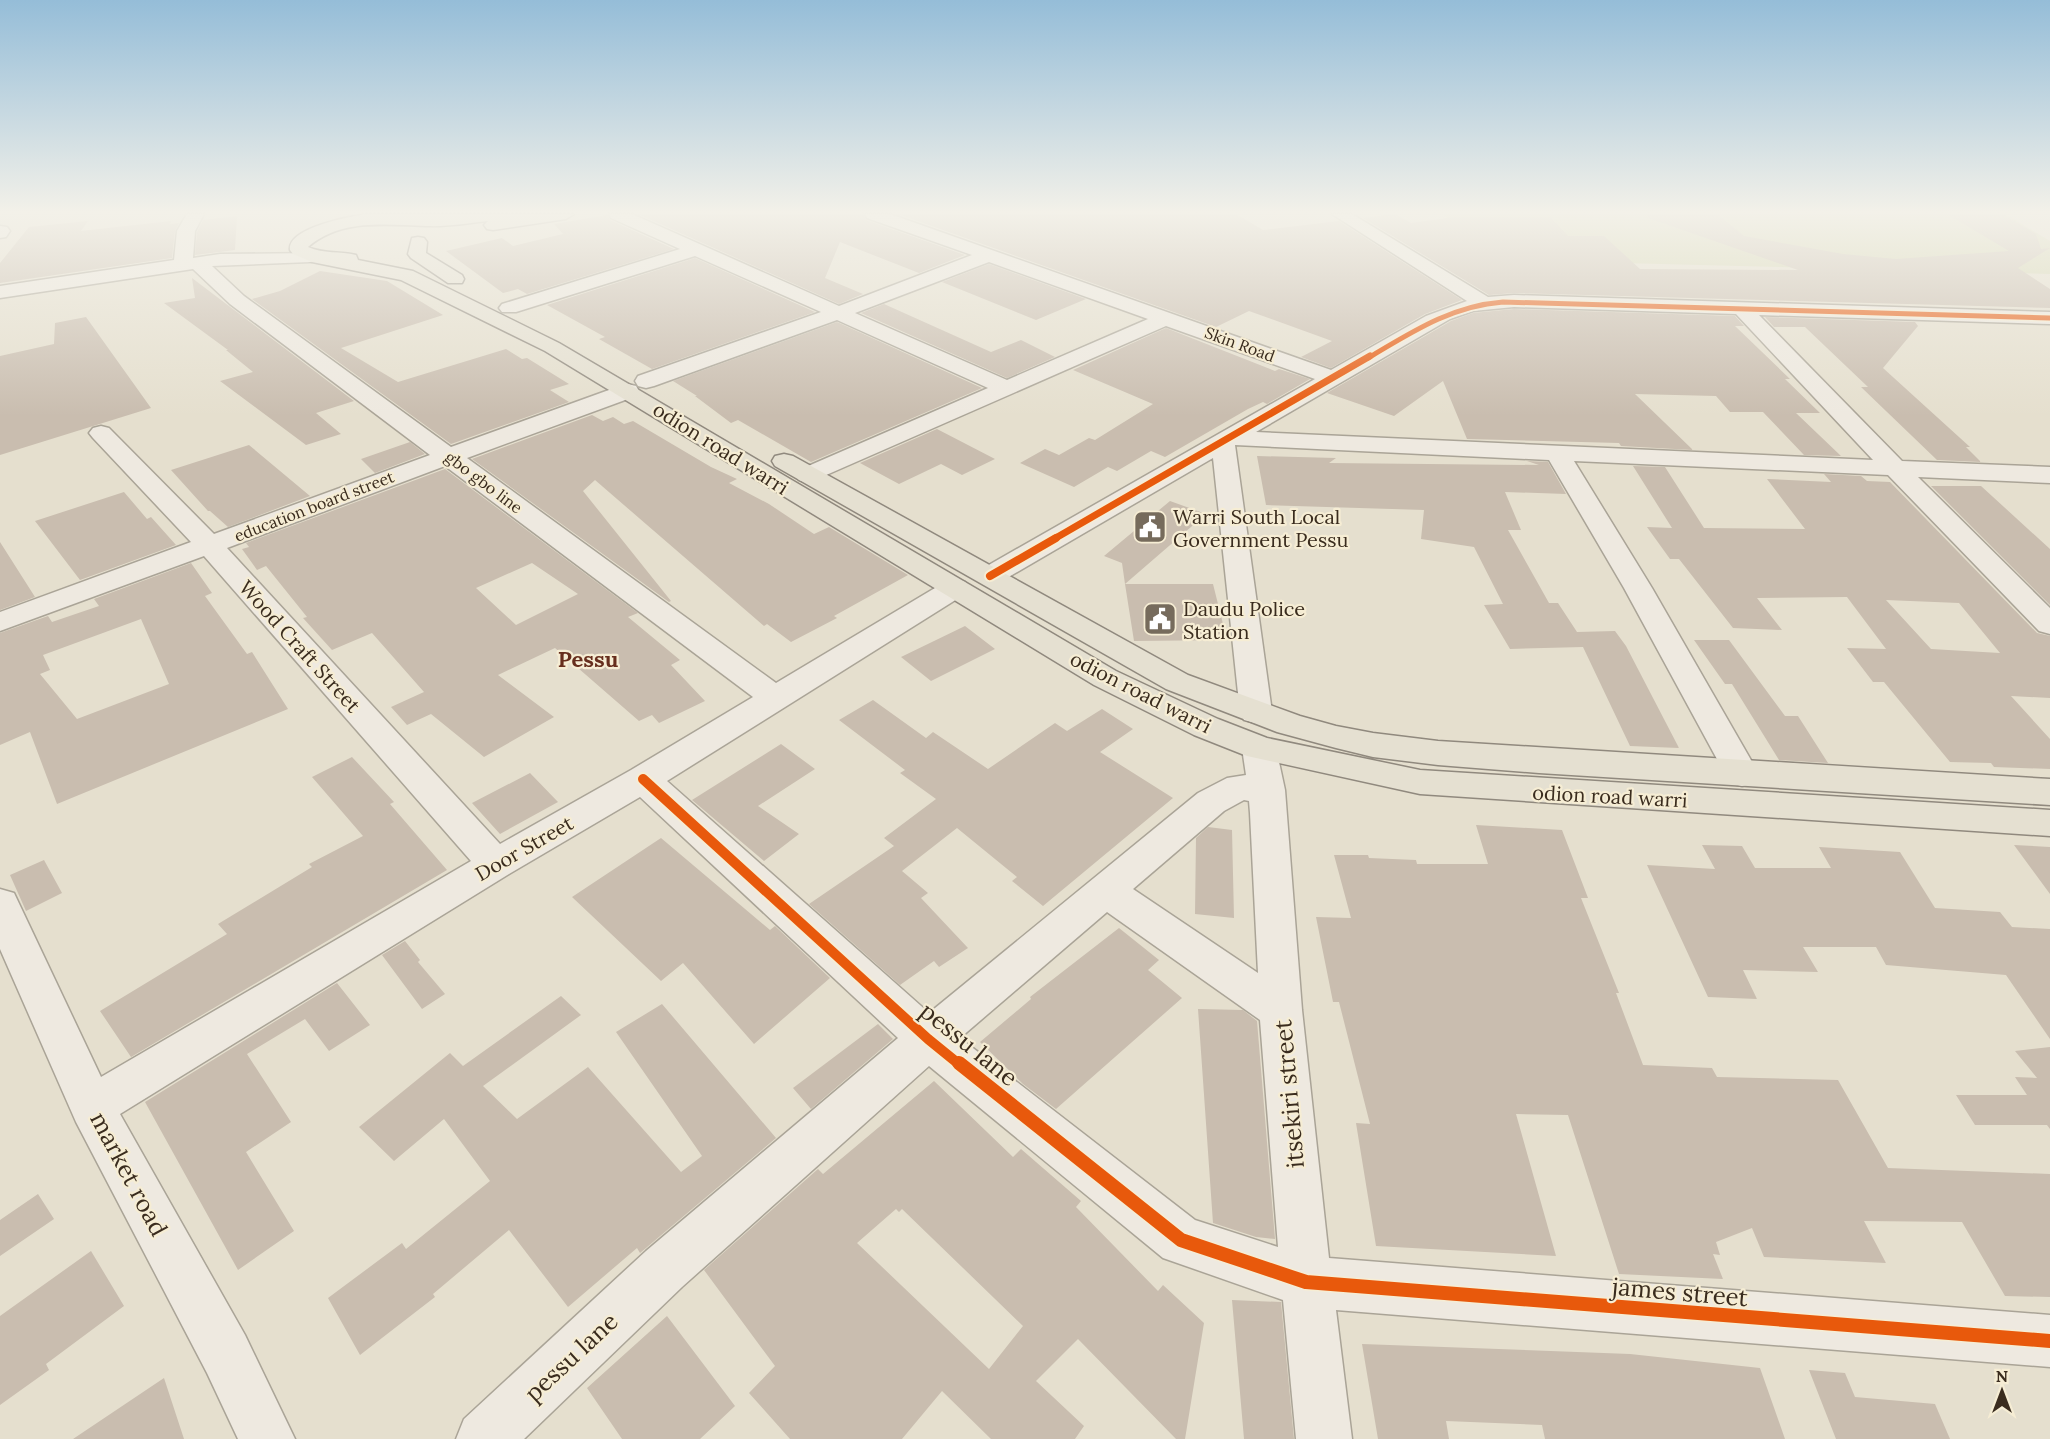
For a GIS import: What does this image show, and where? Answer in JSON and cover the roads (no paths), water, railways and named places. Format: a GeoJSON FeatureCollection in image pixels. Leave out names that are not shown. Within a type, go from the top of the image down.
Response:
{"type":"FeatureCollection","features":[{"type":"Feature","properties":{"kind":"main road","name":"odion road warri"},"geometry":{"type":"LineString","coordinates":[[423,281],[552,347],[637,386],[808,475],[990,576],[1167,676],[1260,750]]}},
{"type":"Feature","properties":{"kind":"main road","name":"odion road warri"},"geometry":{"type":"LineString","coordinates":[[457,281],[565,335],[637,386],[955,588],[1104,678],[1260,750],[1420,782],[2050,823]]}},
{"type":"Feature","properties":{"kind":"main road","name":"odion road warri"},"geometry":{"type":"LineString","coordinates":[[1260,750],[1289,724],[1373,745],[1516,759],[2050,792]]}},
{"type":"Feature","properties":{"kind":"street"},"geometry":{"type":"LineString","coordinates":[[0,292],[72,281]]}},
{"type":"Feature","properties":{"kind":"street","name":"gbo gbo line"},"geometry":{"type":"LineString","coordinates":[[219,281],[237,300],[775,698]]}},
{"type":"Feature","properties":{"kind":"street"},"geometry":{"type":"LineString","coordinates":[[509,308],[595,281]]}},
{"type":"Feature","properties":{"kind":"street"},"geometry":{"type":"LineString","coordinates":[[766,281],[1006,388]]}},
{"type":"Feature","properties":{"kind":"street","name":"education board street"},"geometry":{"type":"LineString","coordinates":[[0,622],[921,281]]}},
{"type":"Feature","properties":{"kind":"street","name":"Skin Road"},"geometry":{"type":"LineString","coordinates":[[1063,281],[1335,379]]}},
{"type":"Feature","properties":{"kind":"street"},"geometry":{"type":"LineString","coordinates":[[1448,281],[1482,302]]}},
{"type":"Feature","properties":{"kind":"street"},"geometry":{"type":"LineString","coordinates":[[990,576],[1335,379],[1433,320],[1460,307],[1482,302],[1514,301],[2050,318]]}},
{"type":"Feature","properties":{"kind":"street"},"geometry":{"type":"LineString","coordinates":[[1742,309],[2050,625]]}},
{"type":"Feature","properties":{"kind":"street"},"geometry":{"type":"LineString","coordinates":[[808,475],[1167,318]]}},
{"type":"Feature","properties":{"kind":"street"},"geometry":{"type":"LineString","coordinates":[[2019,318],[2050,340]]}},
{"type":"Feature","properties":{"kind":"street","name":"Wood Craft Street"},"geometry":{"type":"LineString","coordinates":[[101,433],[210,546],[495,864]]}},
{"type":"Feature","properties":{"kind":"street"},"geometry":{"type":"LineString","coordinates":[[1227,441],[2050,475]]}},
{"type":"Feature","properties":{"kind":"street","name":"itsekiri street"},"geometry":{"type":"LineString","coordinates":[[1227,441],[1260,750],[1306,1282],[1324,1439]]}},
{"type":"Feature","properties":{"kind":"street"},"geometry":{"type":"LineString","coordinates":[[1557,453],[1638,588],[1742,774]]}},
{"type":"Feature","properties":{"kind":"street","name":"Door Street"},"geometry":{"type":"LineString","coordinates":[[92,1107],[495,864],[644,779],[955,588]]}},
{"type":"Feature","properties":{"kind":"street","name":"pessu lane"},"geometry":{"type":"LineString","coordinates":[[484,1439],[664,1269],[928,1039],[1211,802],[1239,787],[1260,750]]}},
{"type":"Feature","properties":{"kind":"street","name":"pessu lane"},"geometry":{"type":"LineString","coordinates":[[644,779],[928,1039],[1181,1240],[1306,1282]]}},
{"type":"Feature","properties":{"kind":"street"},"geometry":{"type":"LineString","coordinates":[[1107,891],[1281,1011]]}},
{"type":"Feature","properties":{"kind":"street","name":"market road"},"geometry":{"type":"LineString","coordinates":[[0,904],[92,1107],[226,1354],[267,1439]]}},
{"type":"Feature","properties":{"kind":"street","name":"james street"},"geometry":{"type":"LineString","coordinates":[[1306,1282],[2050,1341]]}},
{"type":"Feature","properties":{"kind":"place","name":"Warri South Local Government Pessu"},"geometry":{"type":"Point","coordinates":[1150,527]}},
{"type":"Feature","properties":{"kind":"place","name":"Daudu Police Station"},"geometry":{"type":"Point","coordinates":[1160,619]}},
{"type":"Feature","properties":{"kind":"district","name":"Pessu"},"geometry":{"type":"Point","coordinates":[588,659]}}]}
